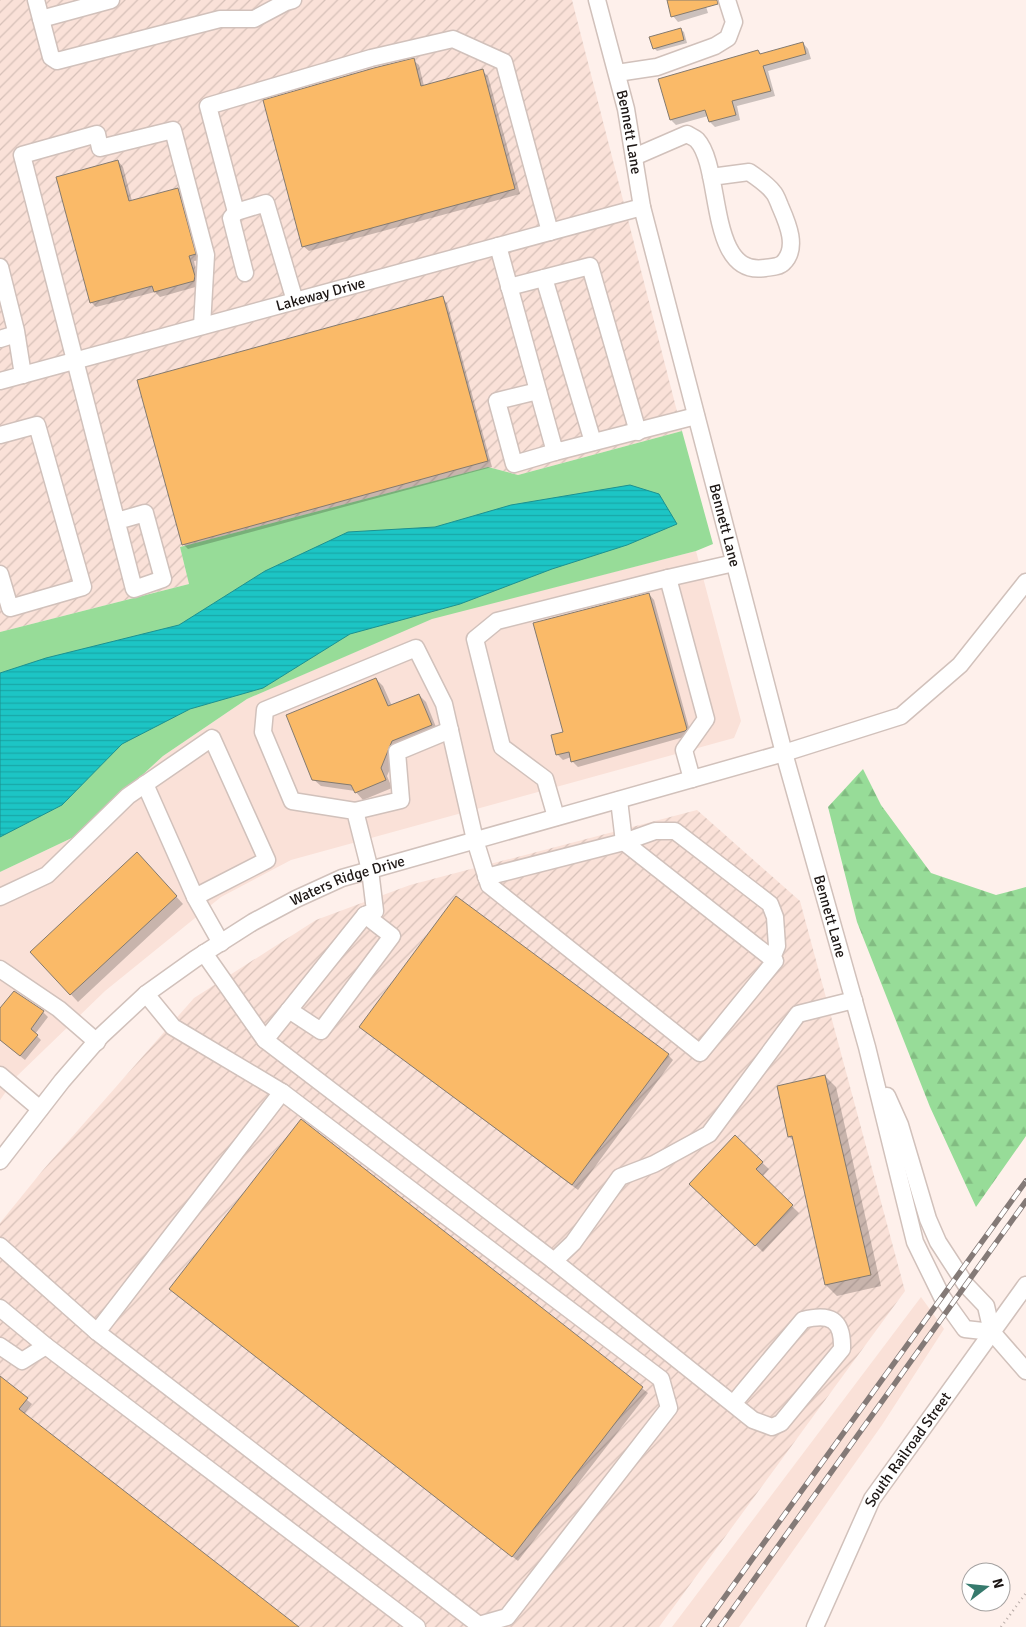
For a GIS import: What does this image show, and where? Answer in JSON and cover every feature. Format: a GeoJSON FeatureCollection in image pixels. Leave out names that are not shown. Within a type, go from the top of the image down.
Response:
{"type":"FeatureCollection","features":[{"type":"Feature","properties":{"kind":"street"},"geometry":{"type":"LineString","coordinates":[[36,0],[52,57],[57,61],[220,19],[254,19],[293,0]]}},
{"type":"Feature","properties":{"kind":"street"},"geometry":{"type":"LineString","coordinates":[[41,19],[112,0]]}},
{"type":"Feature","properties":{"kind":"street","name":"Bennett Lane"},"geometry":{"type":"LineString","coordinates":[[597,0],[626,109],[642,207],[784,753],[867,1048],[915,1242],[942,1298],[965,1329],[992,1332]]}},
{"type":"Feature","properties":{"kind":"street"},"geometry":{"type":"LineString","coordinates":[[617,73],[657,67],[715,46],[728,38],[734,22],[727,0]]}},
{"type":"Feature","properties":{"kind":"street"},"geometry":{"type":"LineString","coordinates":[[236,212],[208,106],[372,58],[454,40],[504,62],[550,232]]}},
{"type":"Feature","properties":{"kind":"street"},"geometry":{"type":"LineString","coordinates":[[117,521],[22,155],[97,134],[100,148],[173,130],[206,255],[202,326]]}},
{"type":"Feature","properties":{"kind":"street"},"geometry":{"type":"LineString","coordinates":[[634,157],[687,134],[697,140],[711,178],[722,233],[733,255],[745,266],[760,269],[781,265],[788,258],[791,246],[789,229],[774,192],[749,172],[711,178]]}},
{"type":"Feature","properties":{"kind":"street"},"geometry":{"type":"LineString","coordinates":[[245,273],[231,218],[236,212],[266,203],[295,301]]}},
{"type":"Feature","properties":{"kind":"street","name":"Lakeway Drive"},"geometry":{"type":"LineString","coordinates":[[0,381],[642,207]]}},
{"type":"Feature","properties":{"kind":"street"},"geometry":{"type":"LineString","coordinates":[[498,246],[555,452]]}},
{"type":"Feature","properties":{"kind":"street"},"geometry":{"type":"LineString","coordinates":[[509,287],[590,266],[638,432]]}},
{"type":"Feature","properties":{"kind":"street"},"geometry":{"type":"LineString","coordinates":[[0,267],[16,334],[23,374]]}},
{"type":"Feature","properties":{"kind":"street"},"geometry":{"type":"LineString","coordinates":[[544,278],[593,442]]}},
{"type":"Feature","properties":{"kind":"street"},"geometry":{"type":"LineString","coordinates":[[0,338],[16,334]]}},
{"type":"Feature","properties":{"kind":"street"},"geometry":{"type":"LineString","coordinates":[[538,391],[497,401],[514,464],[696,416]]}},
{"type":"Feature","properties":{"kind":"street"},"geometry":{"type":"LineString","coordinates":[[0,435],[37,425],[83,587],[5,609],[0,574]]}},
{"type":"Feature","properties":{"kind":"street"},"geometry":{"type":"LineString","coordinates":[[556,818],[545,779],[502,747],[475,639],[498,621],[734,563]]}},
{"type":"Feature","properties":{"kind":"street"},"geometry":{"type":"LineString","coordinates":[[668,578],[706,719],[684,750],[692,779]]}},
{"type":"Feature","properties":{"kind":"street","name":"Waters Ridge Drive"},"geometry":{"type":"LineString","coordinates":[[0,1162],[62,1081],[96,1042],[146,994],[204,953],[254,922],[296,899],[342,878],[784,753],[901,716],[960,665],[1026,582]]}},
{"type":"Feature","properties":{"kind":"street"},"geometry":{"type":"LineString","coordinates":[[450,730],[397,752],[400,800],[355,811],[292,801],[263,732],[265,710],[416,648],[444,704],[450,730],[475,840],[489,885],[700,1053],[775,961],[624,842],[618,800]]}},
{"type":"Feature","properties":{"kind":"street"},"geometry":{"type":"LineString","coordinates":[[0,897],[47,875],[128,796],[212,738],[267,860],[195,897]]}},
{"type":"Feature","properties":{"kind":"street"},"geometry":{"type":"LineString","coordinates":[[145,784],[195,897],[221,943]]}},
{"type":"Feature","properties":{"kind":"street"},"geometry":{"type":"LineString","coordinates":[[265,1040],[365,915],[375,911],[370,870],[355,811]]}},
{"type":"Feature","properties":{"kind":"street"},"geometry":{"type":"LineString","coordinates":[[486,877],[624,842],[655,831],[675,831],[770,904],[775,917],[777,946],[772,958]]}},
{"type":"Feature","properties":{"kind":"street"},"geometry":{"type":"LineString","coordinates":[[289,1010],[321,1031],[392,936],[365,915]]}},
{"type":"Feature","properties":{"kind":"street"},"geometry":{"type":"LineString","coordinates":[[204,953],[265,1040],[554,1261],[753,1420],[772,1427],[781,1423],[842,1348],[842,1336],[836,1323],[825,1316],[803,1320],[733,1404]]}},
{"type":"Feature","properties":{"kind":"street"},"geometry":{"type":"LineString","coordinates":[[0,969],[59,1010],[96,1042]]}},
{"type":"Feature","properties":{"kind":"street"},"geometry":{"type":"LineString","coordinates":[[0,1246],[97,1332],[479,1625],[507,1616],[669,1408],[661,1379],[282,1092],[172,1027],[146,994]]}},
{"type":"Feature","properties":{"kind":"street"},"geometry":{"type":"LineString","coordinates":[[554,1261],[573,1243],[620,1177],[654,1164],[709,1134],[798,1014],[854,1000]]}},
{"type":"Feature","properties":{"kind":"street","name":"Bennett Lane"},"geometry":{"type":"LineString","coordinates":[[867,1048],[900,1125],[928,1219],[938,1242],[966,1285],[986,1306],[992,1332],[1026,1371]]}},
{"type":"Feature","properties":{"kind":"street"},"geometry":{"type":"LineString","coordinates":[[0,1075],[40,1109]]}},
{"type":"Feature","properties":{"kind":"street"},"geometry":{"type":"LineString","coordinates":[[97,1332],[282,1092]]}},
{"type":"Feature","properties":{"kind":"street","name":"South Railroad Street"},"geometry":{"type":"LineString","coordinates":[[815,1627],[872,1498],[1026,1285]]}},
{"type":"Feature","properties":{"kind":"street"},"geometry":{"type":"LineString","coordinates":[[0,1308],[46,1346],[417,1627]]}},
{"type":"Feature","properties":{"kind":"street"},"geometry":{"type":"LineString","coordinates":[[0,1346],[22,1361],[46,1346]]}},
{"type":"Feature","properties":{"kind":"path"},"geometry":{"type":"LineString","coordinates":[[1001,1627],[1026,1593]]}},
{"type":"Feature","properties":{"kind":"shaded area"},"geometry":{"type":"Polygon","coordinates":[[[0,0],[572,0],[682,431],[518,475],[488,467],[180,547],[189,584],[0,632],[0,0]]]}},
{"type":"Feature","properties":{"kind":"shaded area"},"geometry":{"type":"Polygon","coordinates":[[[696,551],[741,721],[734,738],[291,860],[221,897],[105,991],[17,1076],[0,1100],[0,872],[76,836],[163,756],[247,699],[432,618],[696,551]]]}},
{"type":"Feature","properties":{"kind":"shaded area"},"geometry":{"type":"Polygon","coordinates":[[[697,810],[800,901],[905,1291],[659,1627],[0,1627],[0,1223],[43,1170],[194,998],[316,920],[410,885],[697,810]]]}},
{"type":"Feature","properties":{"kind":"shaded area"},"geometry":{"type":"Polygon","coordinates":[[[921,1297],[944,1329],[882,1425],[739,1627],[672,1627],[921,1297]]]}},
{"type":"Feature","properties":{"kind":"green space"},"geometry":{"type":"Polygon","coordinates":[[[682,431],[713,544],[696,551],[432,619],[247,699],[163,756],[76,836],[0,872],[0,632],[189,584],[180,547],[488,467],[518,475],[682,431]]]}},
{"type":"Feature","properties":{"kind":"green space"},"geometry":{"type":"Polygon","coordinates":[[[863,769],[881,805],[931,873],[996,895],[1026,887],[1026,1136],[976,1207],[930,1107],[857,922],[828,807],[863,769]]]}},
{"type":"Feature","properties":{"kind":"water"},"geometry":{"type":"Polygon","coordinates":[[[630,485],[659,494],[677,524],[627,545],[552,569],[460,604],[350,634],[263,688],[190,709],[122,744],[62,805],[0,837],[0,673],[46,658],[179,625],[265,571],[348,532],[435,527],[511,505],[630,485]]]}},
{"type":"Feature","properties":{"kind":"building"},"geometry":{"type":"Polygon","coordinates":[[[667,0],[717,0],[718,4],[671,17],[667,0]]]}},
{"type":"Feature","properties":{"kind":"building"},"geometry":{"type":"Polygon","coordinates":[[[681,28],[684,40],[653,49],[649,37],[681,28]]]}},
{"type":"Feature","properties":{"kind":"building"},"geometry":{"type":"Polygon","coordinates":[[[803,42],[806,54],[763,66],[771,91],[732,101],[736,115],[709,122],[705,110],[670,120],[658,79],[758,50],[760,54],[803,42]]]}},
{"type":"Feature","properties":{"kind":"building"},"geometry":{"type":"Polygon","coordinates":[[[414,58],[421,86],[483,69],[515,189],[302,247],[263,100],[414,58]]]}},
{"type":"Feature","properties":{"kind":"building"},"geometry":{"type":"Polygon","coordinates":[[[118,160],[129,201],[178,188],[196,254],[189,256],[195,276],[194,281],[154,292],[152,286],[90,303],[56,177],[118,160]]]}},
{"type":"Feature","properties":{"kind":"building"},"geometry":{"type":"Polygon","coordinates":[[[443,296],[488,461],[182,545],[137,380],[443,296]]]}},
{"type":"Feature","properties":{"kind":"building"},"geometry":{"type":"Polygon","coordinates":[[[649,593],[687,729],[571,762],[569,752],[556,755],[551,735],[563,732],[533,623],[649,593]]]}},
{"type":"Feature","properties":{"kind":"building"},"geometry":{"type":"Polygon","coordinates":[[[376,678],[388,706],[419,694],[432,725],[392,741],[381,768],[386,780],[355,793],[351,785],[312,780],[286,715],[376,678]]]}},
{"type":"Feature","properties":{"kind":"building"},"geometry":{"type":"Polygon","coordinates":[[[137,852],[177,896],[70,995],[30,952],[137,852]]]}},
{"type":"Feature","properties":{"kind":"building"},"geometry":{"type":"Polygon","coordinates":[[[456,896],[669,1054],[572,1185],[359,1027],[456,896]]]}},
{"type":"Feature","properties":{"kind":"building"},"geometry":{"type":"Polygon","coordinates":[[[14,991],[44,1011],[31,1029],[38,1035],[20,1056],[0,1040],[0,1008],[14,991]]]}},
{"type":"Feature","properties":{"kind":"building"},"geometry":{"type":"Polygon","coordinates":[[[825,1075],[871,1275],[825,1285],[792,1136],[788,1137],[777,1086],[825,1075]]]}},
{"type":"Feature","properties":{"kind":"building"},"geometry":{"type":"Polygon","coordinates":[[[301,1119],[643,1387],[512,1557],[169,1289],[301,1119]]]}},
{"type":"Feature","properties":{"kind":"building"},"geometry":{"type":"Polygon","coordinates":[[[735,1135],[763,1162],[756,1169],[793,1205],[755,1246],[689,1184],[735,1135]]]}},
{"type":"Feature","properties":{"kind":"building"},"geometry":{"type":"Polygon","coordinates":[[[0,1376],[28,1398],[19,1409],[299,1627],[0,1627],[0,1376]]]}},
{"type":"Feature","properties":{"kind":"railway"},"geometry":{"type":"LineString","coordinates":[[703,1627],[1026,1181]]}},
{"type":"Feature","properties":{"kind":"railway"},"geometry":{"type":"LineString","coordinates":[[720,1627],[1026,1201]]}}]}
